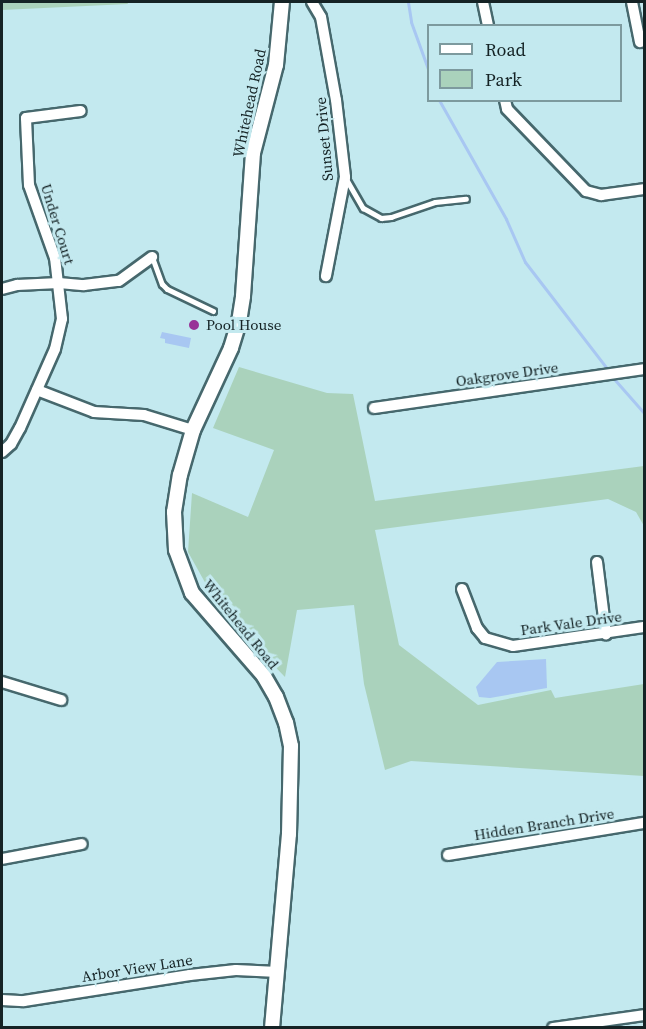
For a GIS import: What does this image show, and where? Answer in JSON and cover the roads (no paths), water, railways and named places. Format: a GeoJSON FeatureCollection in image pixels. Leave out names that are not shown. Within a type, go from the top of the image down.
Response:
{"type":"FeatureCollection","features":[{"type":"Feature","properties":{"kind":"street","name":"Whitehead Road"},"geometry":{"type":"LineString","coordinates":[[272,1028],[289,834],[291,746],[286,723],[276,697],[264,676],[192,593],[176,550],[174,512],[180,475],[193,430],[227,358],[239,322],[243,296],[253,153],[276,65],[282,2]]}},
{"type":"Feature","properties":{"kind":"street","name":"Sunset Drive"},"geometry":{"type":"LineString","coordinates":[[312,2],[323,28],[336,100],[345,177],[326,276]]}},
{"type":"Feature","properties":{"kind":"street"},"geometry":{"type":"LineString","coordinates":[[483,2],[488,24]]}},
{"type":"Feature","properties":{"kind":"street"},"geometry":{"type":"LineString","coordinates":[[632,2],[640,42]]}},
{"type":"Feature","properties":{"kind":"street"},"geometry":{"type":"LineString","coordinates":[[505,102],[507,109],[586,191],[601,195],[645,189]]}},
{"type":"Feature","properties":{"kind":"street","name":"Under Court"},"geometry":{"type":"LineString","coordinates":[[2,452],[11,444],[37,390],[55,349],[63,319],[55,258],[29,185],[26,118],[81,111]]}},
{"type":"Feature","properties":{"kind":"street"},"geometry":{"type":"LineString","coordinates":[[2,289],[17,285],[59,283],[84,285],[119,281],[152,257]]}},
{"type":"Feature","properties":{"kind":"street","name":"Oakgrove Drive"},"geometry":{"type":"LineString","coordinates":[[374,408],[645,369]]}},
{"type":"Feature","properties":{"kind":"street"},"geometry":{"type":"LineString","coordinates":[[37,390],[94,412],[144,415],[193,430]]}},
{"type":"Feature","properties":{"kind":"street"},"geometry":{"type":"LineString","coordinates":[[597,562],[606,634]]}},
{"type":"Feature","properties":{"kind":"street","name":"Park Vale Drive"},"geometry":{"type":"LineString","coordinates":[[462,589],[477,628],[485,638],[513,646],[645,627]]}},
{"type":"Feature","properties":{"kind":"street"},"geometry":{"type":"LineString","coordinates":[[2,682],[61,700]]}},
{"type":"Feature","properties":{"kind":"street","name":"Hidden Branch Drive"},"geometry":{"type":"LineString","coordinates":[[448,855],[645,823]]}},
{"type":"Feature","properties":{"kind":"street"},"geometry":{"type":"LineString","coordinates":[[2,859],[82,844]]}},
{"type":"Feature","properties":{"kind":"street","name":"Arbor View Lane"},"geometry":{"type":"LineString","coordinates":[[2,1000],[24,1001],[236,970],[278,972]]}},
{"type":"Feature","properties":{"kind":"street"},"geometry":{"type":"LineString","coordinates":[[554,1028],[645,1015]]}},
{"type":"Feature","properties":{"kind":"lane"},"geometry":{"type":"LineString","coordinates":[[345,177],[363,208],[381,218],[392,217],[435,202],[466,199]]}},
{"type":"Feature","properties":{"kind":"lane"},"geometry":{"type":"LineString","coordinates":[[152,257],[162,284],[167,290],[213,311]]}},
{"type":"Feature","properties":{"kind":"water"},"geometry":{"type":"Polygon","coordinates":[[[162,332],[191,338],[189,348],[165,343],[165,339],[160,338],[162,332]]]}},
{"type":"Feature","properties":{"kind":"water"},"geometry":{"type":"Polygon","coordinates":[[[546,659],[547,688],[490,698],[479,697],[476,687],[497,662],[546,659]]]}},
{"type":"Feature","properties":{"kind":"waterway"},"geometry":{"type":"LineString","coordinates":[[408,2],[411,22],[427,66]]}},
{"type":"Feature","properties":{"kind":"waterway"},"geometry":{"type":"LineString","coordinates":[[440,102],[506,219],[525,262],[606,367]]}},
{"type":"Feature","properties":{"kind":"waterway"},"geometry":{"type":"LineString","coordinates":[[615,380],[644,413]]}},
{"type":"Feature","properties":{"kind":"place","name":"Pool House"},"geometry":{"type":"Point","coordinates":[194,325]}}]}
